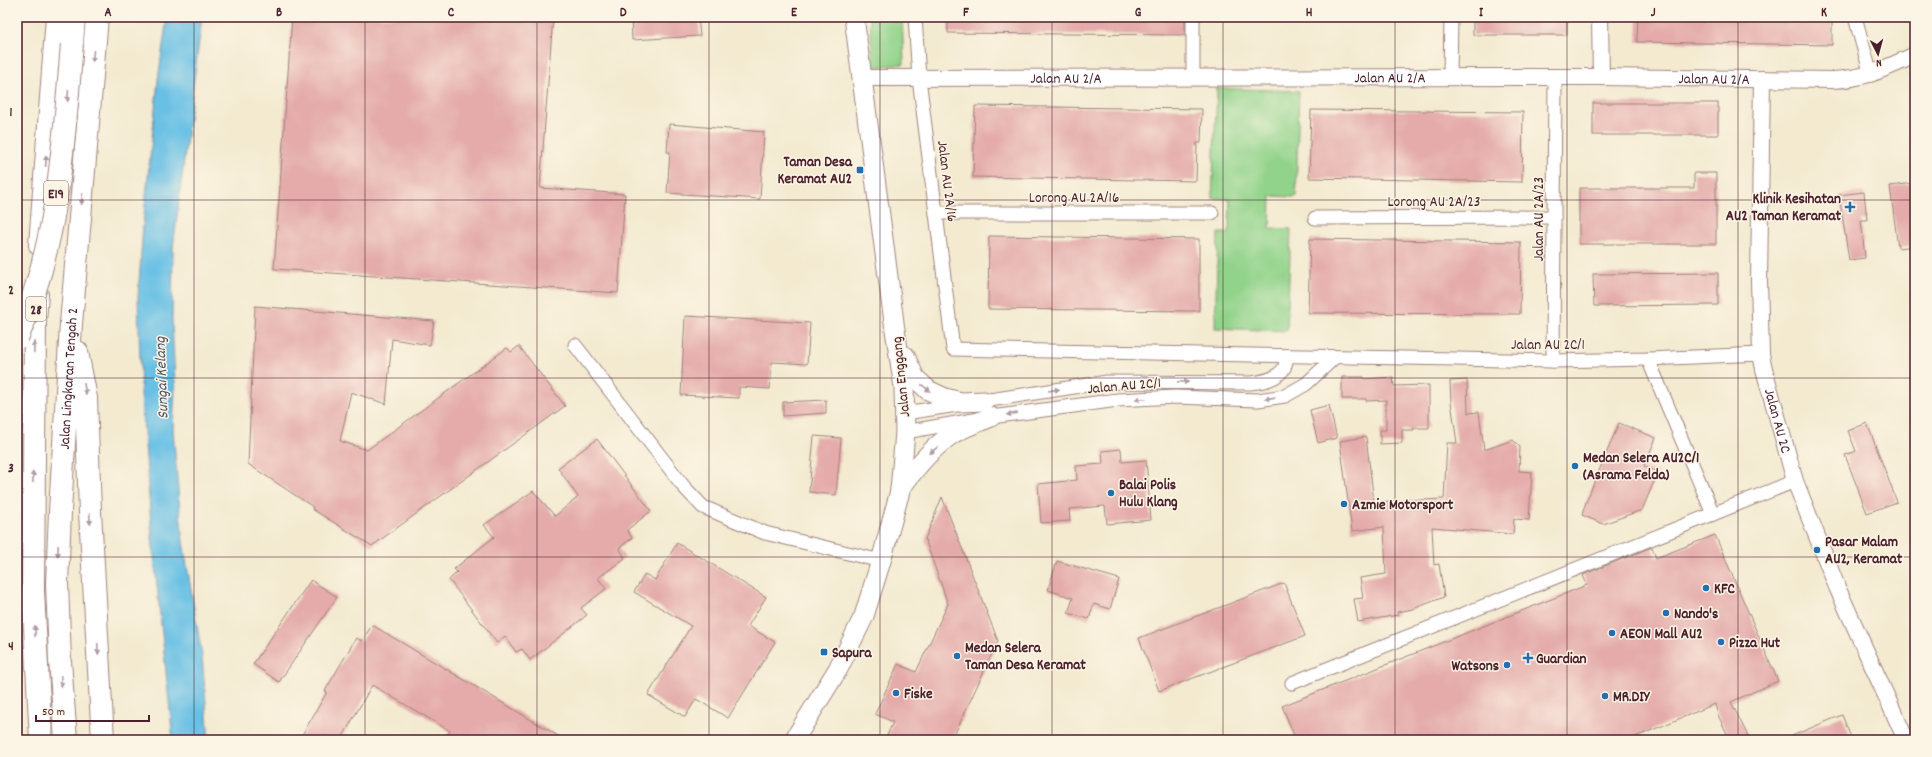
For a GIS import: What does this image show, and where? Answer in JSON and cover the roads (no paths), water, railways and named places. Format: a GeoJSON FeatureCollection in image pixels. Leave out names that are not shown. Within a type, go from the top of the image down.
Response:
{"type":"FeatureCollection","features":[{"type":"Feature","properties":{"kind":"highway","name":"Jalan Lingkaran Tengah 2"},"geometry":{"type":"LineString","coordinates":[[42,740],[36,663],[33,516],[35,321],[57,17]]}},
{"type":"Feature","properties":{"kind":"highway","name":"E19"},"geometry":{"type":"LineString","coordinates":[[17,338],[39,277],[53,214],[66,120],[74,17]]}},
{"type":"Feature","properties":{"kind":"highway","name":"Jalan Lingkaran Tengah 2"},"geometry":{"type":"LineString","coordinates":[[66,740],[60,661],[57,583],[60,512],[72,324],[97,17]]}},
{"type":"Feature","properties":{"kind":"highway"},"geometry":{"type":"LineString","coordinates":[[72,324],[86,398],[90,512],[103,740]]}},
{"type":"Feature","properties":{"kind":"main road","name":"Jalan Enggang"},"geometry":{"type":"LineString","coordinates":[[794,740],[838,669],[864,616],[900,491],[905,432],[904,387],[895,330],[854,17]]}},
{"type":"Feature","properties":{"kind":"main road"},"geometry":{"type":"LineString","coordinates":[[895,330],[915,378],[928,390],[945,398],[988,409]]}},
{"type":"Feature","properties":{"kind":"main road"},"geometry":{"type":"LineString","coordinates":[[900,491],[914,469],[929,454],[954,433],[988,409]]}},
{"type":"Feature","properties":{"kind":"street","name":"Jalan AU 2A/16"},"geometry":{"type":"LineString","coordinates":[[915,17],[918,78],[953,349]]}},
{"type":"Feature","properties":{"kind":"street"},"geometry":{"type":"LineString","coordinates":[[1193,17],[1193,78]]}},
{"type":"Feature","properties":{"kind":"street"},"geometry":{"type":"LineString","coordinates":[[1450,77],[1451,17]]}},
{"type":"Feature","properties":{"kind":"street"},"geometry":{"type":"LineString","coordinates":[[1600,17],[1601,77]]}},
{"type":"Feature","properties":{"kind":"street"},"geometry":{"type":"LineString","coordinates":[[1855,17],[1871,75]]}},
{"type":"Feature","properties":{"kind":"street","name":"Jalan AU 2/A"},"geometry":{"type":"LineString","coordinates":[[861,78],[1601,77],[1833,80],[1852,79],[1871,75],[1915,55]]}},
{"type":"Feature","properties":{"kind":"street","name":"Jalan AU 2A/23"},"geometry":{"type":"LineString","coordinates":[[1553,361],[1555,77]]}},
{"type":"Feature","properties":{"kind":"street","name":"Jalan AU 2C"},"geometry":{"type":"LineString","coordinates":[[1762,79],[1759,281],[1761,354],[1795,481],[1837,587],[1906,740]]}},
{"type":"Feature","properties":{"kind":"street","name":"Lorong AU 2A/16"},"geometry":{"type":"LineString","coordinates":[[936,213],[1212,213]]}},
{"type":"Feature","properties":{"kind":"street","name":"Lorong AU 2A/23"},"geometry":{"type":"LineString","coordinates":[[1314,218],[1554,217]]}},
{"type":"Feature","properties":{"kind":"street"},"geometry":{"type":"LineString","coordinates":[[575,345],[684,487],[703,507],[765,533],[881,561]]}},
{"type":"Feature","properties":{"kind":"street","name":"Jalan AU 2C/1"},"geometry":{"type":"LineString","coordinates":[[953,349],[1553,361],[1761,354]]}},
{"type":"Feature","properties":{"kind":"street","name":"Jalan AU 2C/1"},"geometry":{"type":"LineString","coordinates":[[905,432],[988,409],[1107,382],[1264,382],[1276,376],[1284,368],[1286,356]]}},
{"type":"Feature","properties":{"kind":"street","name":"Jalan AU 2C/1"},"geometry":{"type":"LineString","coordinates":[[905,413],[1175,397],[1258,400],[1285,396],[1306,384],[1335,357]]}},
{"type":"Feature","properties":{"kind":"street"},"geometry":{"type":"LineString","coordinates":[[1648,359],[1713,514]]}},
{"type":"Feature","properties":{"kind":"street"},"geometry":{"type":"LineString","coordinates":[[1292,683],[1795,481]]}},
{"type":"Feature","properties":{"kind":"water","name":"Sungai Kelang"},"geometry":{"type":"Polygon","coordinates":[[[167,17],[202,17],[173,248],[172,321],[175,384],[173,430],[183,542],[202,656],[209,740],[173,740],[152,537],[141,392],[138,297],[143,225],[158,80],[167,17]]]}},
{"type":"Feature","properties":{"kind":"place","name":"Taman Desa Keramat AU2"},"geometry":{"type":"Point","coordinates":[860,170]}},
{"type":"Feature","properties":{"kind":"place","name":"Klinik Kesihatan AU2 Taman Keramat"},"geometry":{"type":"Point","coordinates":[1850,207]}},
{"type":"Feature","properties":{"kind":"place","name":"Medan Selera AU2C/1 (Asrama Felda)"},"geometry":{"type":"Point","coordinates":[1575,466]}},
{"type":"Feature","properties":{"kind":"place","name":"Balai Polis Hulu Klang"},"geometry":{"type":"Point","coordinates":[1111,493]}},
{"type":"Feature","properties":{"kind":"place","name":"Azmie Motorsport"},"geometry":{"type":"Point","coordinates":[1344,504]}},
{"type":"Feature","properties":{"kind":"place","name":"Pasar Malam AU2, Keramat"},"geometry":{"type":"Point","coordinates":[1817,550]}},
{"type":"Feature","properties":{"kind":"place","name":"KFC"},"geometry":{"type":"Point","coordinates":[1706,588]}},
{"type":"Feature","properties":{"kind":"place","name":"Nando's"},"geometry":{"type":"Point","coordinates":[1666,613]}},
{"type":"Feature","properties":{"kind":"place","name":"AEON Mall AU2"},"geometry":{"type":"Point","coordinates":[1612,633]}},
{"type":"Feature","properties":{"kind":"place","name":"Pizza Hut"},"geometry":{"type":"Point","coordinates":[1721,642]}},
{"type":"Feature","properties":{"kind":"place","name":"Sapura"},"geometry":{"type":"Point","coordinates":[824,652]}},
{"type":"Feature","properties":{"kind":"place","name":"Medan Selera Taman Desa Keramat"},"geometry":{"type":"Point","coordinates":[957,656]}},
{"type":"Feature","properties":{"kind":"place","name":"Guardian"},"geometry":{"type":"Point","coordinates":[1528,658]}},
{"type":"Feature","properties":{"kind":"place","name":"Watsons"},"geometry":{"type":"Point","coordinates":[1507,665]}},
{"type":"Feature","properties":{"kind":"place","name":"Fiske"},"geometry":{"type":"Point","coordinates":[896,693]}},
{"type":"Feature","properties":{"kind":"place","name":"MR.DIY"},"geometry":{"type":"Point","coordinates":[1605,696]}}]}
